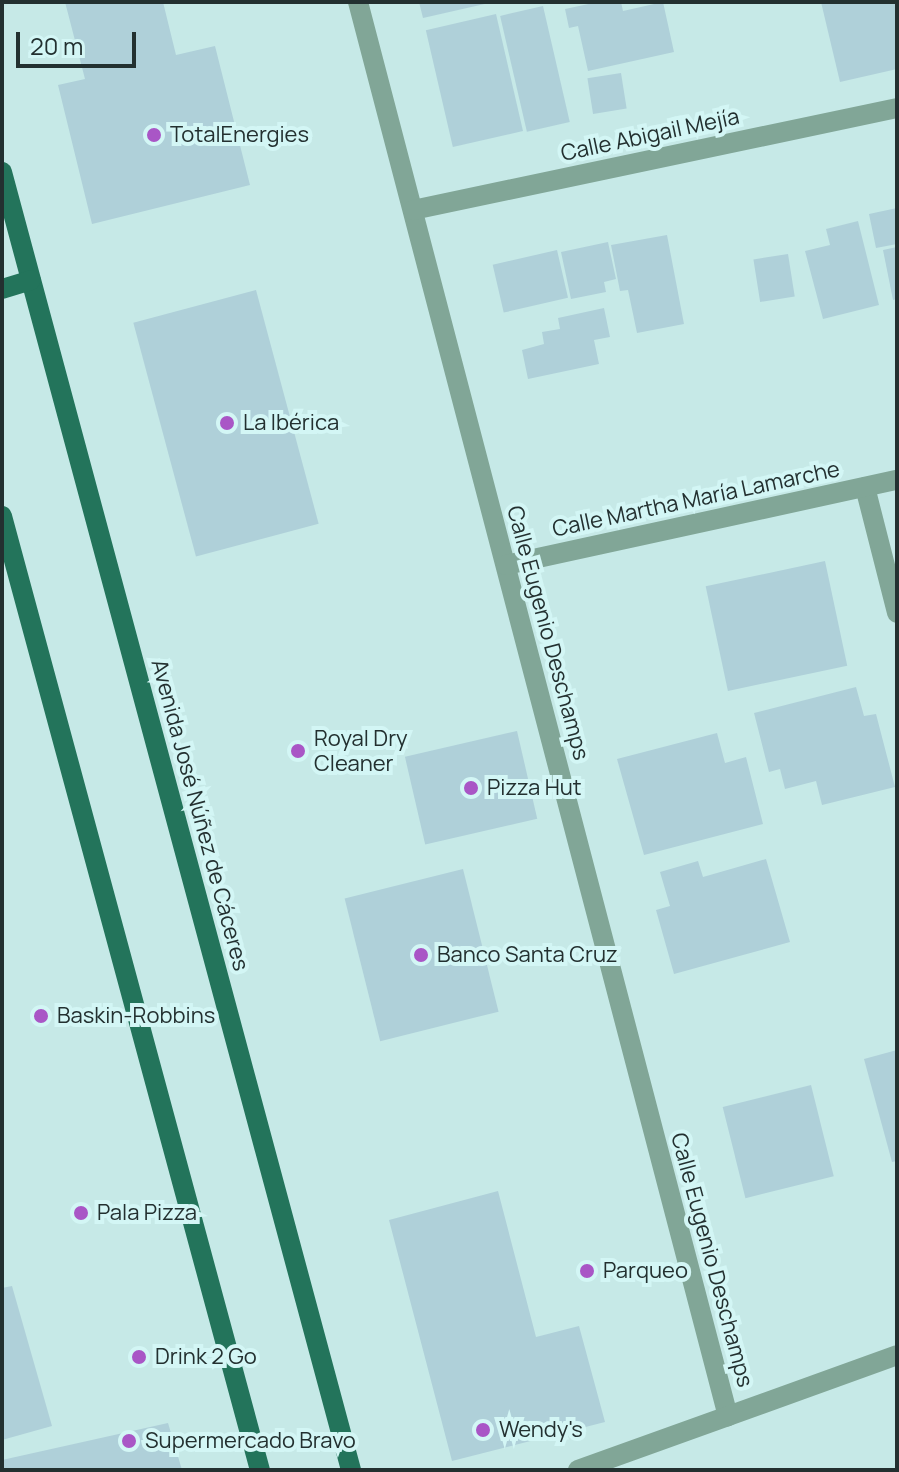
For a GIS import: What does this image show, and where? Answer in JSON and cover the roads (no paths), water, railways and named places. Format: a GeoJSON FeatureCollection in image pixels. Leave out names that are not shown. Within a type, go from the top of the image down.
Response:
{"type":"FeatureCollection","features":[{"type":"Feature","properties":{"kind":"main road","name":"Avenida José Núñez de Cáceres"},"geometry":{"type":"LineString","coordinates":[[2,172],[351,1470]]}},
{"type":"Feature","properties":{"kind":"main road"},"geometry":{"type":"LineString","coordinates":[[2,289],[31,280]]}},
{"type":"Feature","properties":{"kind":"main road"},"geometry":{"type":"LineString","coordinates":[[2,516],[260,1470]]}},
{"type":"Feature","properties":{"kind":"street","name":"Calle Eugenio Deschamps"},"geometry":{"type":"LineString","coordinates":[[358,2],[728,1416]]}},
{"type":"Feature","properties":{"kind":"street","name":"Calle Abigail Mejía"},"geometry":{"type":"LineString","coordinates":[[413,210],[897,108]]}},
{"type":"Feature","properties":{"kind":"street","name":"Calle Martha María Lamarche"},"geometry":{"type":"LineString","coordinates":[[506,565],[897,480]]}},
{"type":"Feature","properties":{"kind":"street"},"geometry":{"type":"LineString","coordinates":[[865,487],[897,613]]}},
{"type":"Feature","properties":{"kind":"street"},"geometry":{"type":"LineString","coordinates":[[578,1470],[897,1355]]}},
{"type":"Feature","properties":{"kind":"place","name":"TotalEnergies"},"geometry":{"type":"Point","coordinates":[154,135]}},
{"type":"Feature","properties":{"kind":"place","name":"La Ibérica"},"geometry":{"type":"Point","coordinates":[227,423]}},
{"type":"Feature","properties":{"kind":"place","name":"Royal Dry Cleaner"},"geometry":{"type":"Point","coordinates":[298,751]}},
{"type":"Feature","properties":{"kind":"place","name":"Pizza Hut"},"geometry":{"type":"Point","coordinates":[471,788]}},
{"type":"Feature","properties":{"kind":"place","name":"Banco Santa Cruz"},"geometry":{"type":"Point","coordinates":[421,955]}},
{"type":"Feature","properties":{"kind":"place","name":"Baskin-Robbins"},"geometry":{"type":"Point","coordinates":[41,1016]}},
{"type":"Feature","properties":{"kind":"place","name":"Pala Pizza"},"geometry":{"type":"Point","coordinates":[81,1213]}},
{"type":"Feature","properties":{"kind":"place","name":"Parqueo"},"geometry":{"type":"Point","coordinates":[587,1271]}},
{"type":"Feature","properties":{"kind":"place","name":"Drink 2 Go"},"geometry":{"type":"Point","coordinates":[139,1357]}},
{"type":"Feature","properties":{"kind":"place","name":"Wendy's"},"geometry":{"type":"Point","coordinates":[483,1430]}},
{"type":"Feature","properties":{"kind":"place","name":"Supermercado Bravo"},"geometry":{"type":"Point","coordinates":[129,1441]}}]}
